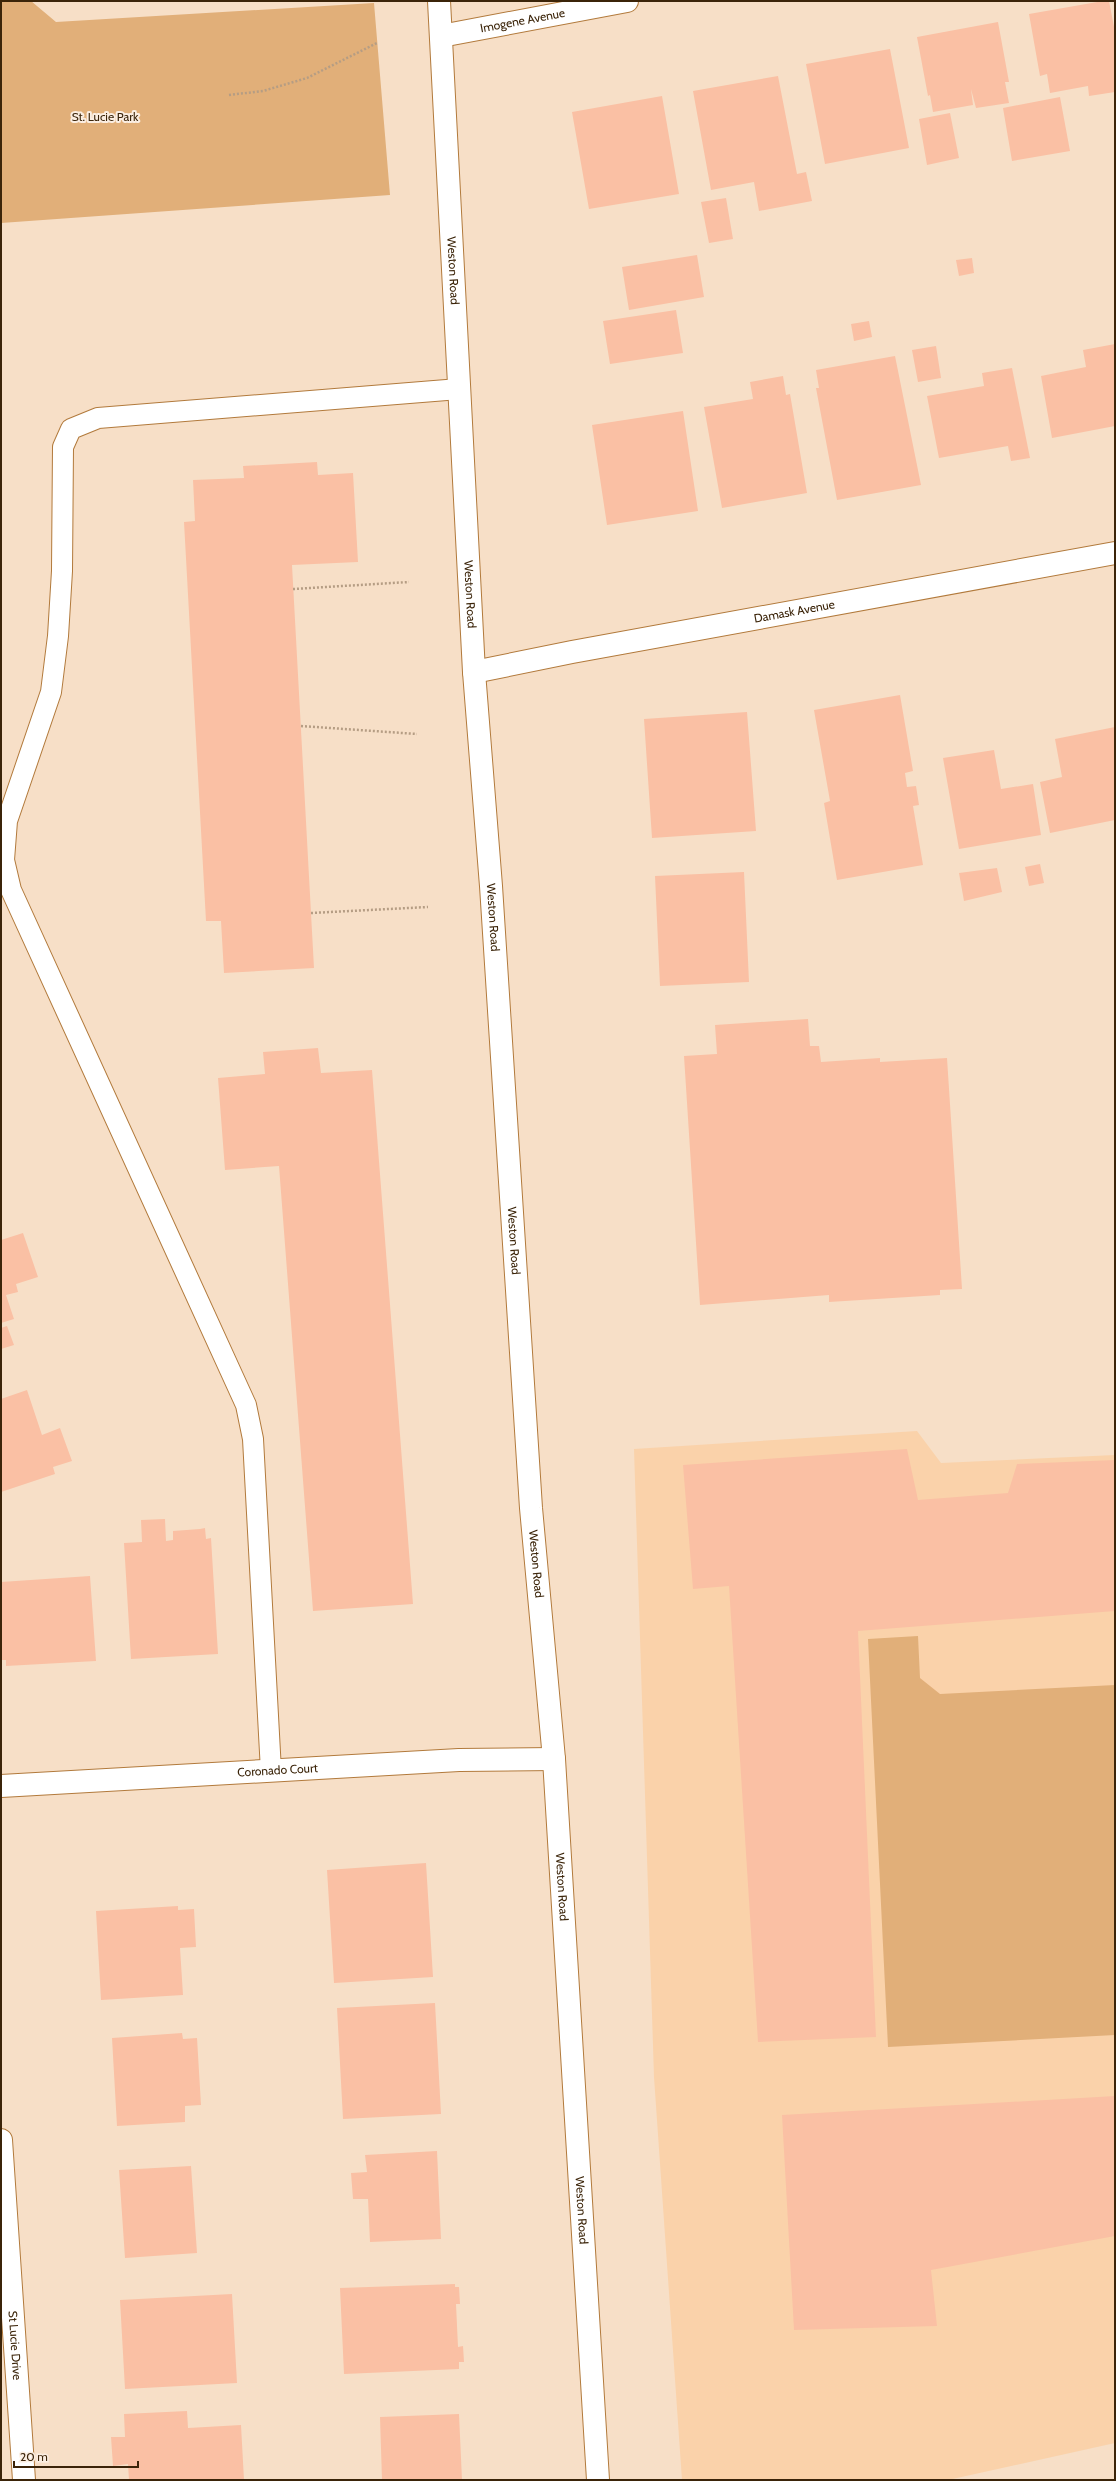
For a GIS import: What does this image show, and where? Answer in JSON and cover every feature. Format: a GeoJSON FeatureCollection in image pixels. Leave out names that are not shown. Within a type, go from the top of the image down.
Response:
{"type":"FeatureCollection","features":[{"type":"Feature","properties":{"kind":"main road","name":"Weston Road"},"geometry":{"type":"LineString","coordinates":[[439,1],[474,672],[491,886],[531,1508],[554,1759],[598,2480]]}},
{"type":"Feature","properties":{"kind":"main road","name":"Imogene Avenue"},"geometry":{"type":"LineString","coordinates":[[441,36],[627,1]]}},
{"type":"Feature","properties":{"kind":"main road","name":"Damask Avenue"},"geometry":{"type":"LineString","coordinates":[[474,672],[572,652],[1115,553]]}},
{"type":"Feature","properties":{"kind":"main road","name":"Coronado Court"},"geometry":{"type":"LineString","coordinates":[[1,1786],[459,1760],[554,1759]]}},
{"type":"Feature","properties":{"kind":"main road","name":"St Lucie Drive"},"geometry":{"type":"LineString","coordinates":[[1,2140],[24,2480]]}},
{"type":"Feature","properties":{"kind":"lane"},"geometry":{"type":"LineString","coordinates":[[271,1771],[253,1440],[246,1405],[11,890],[4,860],[7,821],[51,692],[58,636],[62,571],[63,447],[71,429],[98,418],[459,389]]}},
{"type":"Feature","properties":{"kind":"path"},"geometry":{"type":"LineString","coordinates":[[229,95],[263,91],[307,78],[377,43]]}},
{"type":"Feature","properties":{"kind":"path"},"geometry":{"type":"LineString","coordinates":[[293,589],[410,582]]}},
{"type":"Feature","properties":{"kind":"path"},"geometry":{"type":"LineString","coordinates":[[301,726],[417,734]]}},
{"type":"Feature","properties":{"kind":"path"},"geometry":{"type":"LineString","coordinates":[[311,913],[428,907]]}},
{"type":"Feature","properties":{"kind":"shaded area"},"geometry":{"type":"Polygon","coordinates":[[[917,1431],[941,1463],[1115,1455],[1115,2443],[948,2480],[682,2480],[654,2077],[634,1449],[917,1431]]]}},
{"type":"Feature","properties":{"kind":"green space","name":"St. Lucie Park"},"geometry":{"type":"Polygon","coordinates":[[[1,1],[31,1],[56,22],[374,3],[390,195],[1,223],[1,1]]]}},
{"type":"Feature","properties":{"kind":"green space"},"geometry":{"type":"Polygon","coordinates":[[[918,1636],[920,1678],[940,1694],[1115,1685],[1115,2035],[888,2047],[868,1639],[918,1636]]]}},
{"type":"Feature","properties":{"kind":"building"},"geometry":{"type":"Polygon","coordinates":[[[1109,1],[1115,32],[1115,92],[1089,96],[1088,86],[1050,93],[1047,74],[1040,76],[1029,14],[1109,1]]]}},
{"type":"Feature","properties":{"kind":"building"},"geometry":{"type":"Polygon","coordinates":[[[998,22],[1009,82],[1005,82],[1009,103],[976,108],[971,89],[973,105],[933,112],[930,95],[928,96],[917,37],[998,22]]]}},
{"type":"Feature","properties":{"kind":"building"},"geometry":{"type":"Polygon","coordinates":[[[890,49],[909,148],[825,164],[806,64],[890,49]]]}},
{"type":"Feature","properties":{"kind":"building"},"geometry":{"type":"Polygon","coordinates":[[[778,76],[797,174],[806,172],[812,201],[759,211],[754,182],[711,190],[693,91],[778,76]]]}},
{"type":"Feature","properties":{"kind":"building"},"geometry":{"type":"Polygon","coordinates":[[[662,96],[679,194],[589,209],[572,112],[662,96]]]}},
{"type":"Feature","properties":{"kind":"building"},"geometry":{"type":"Polygon","coordinates":[[[1060,97],[1070,151],[1012,161],[1003,108],[1060,97]]]}},
{"type":"Feature","properties":{"kind":"building"},"geometry":{"type":"Polygon","coordinates":[[[950,113],[959,158],[927,165],[919,119],[950,113]]]}},
{"type":"Feature","properties":{"kind":"building"},"geometry":{"type":"Polygon","coordinates":[[[726,198],[733,239],[709,243],[701,202],[726,198]]]}},
{"type":"Feature","properties":{"kind":"building"},"geometry":{"type":"Polygon","coordinates":[[[697,255],[704,297],[629,310],[622,267],[697,255]]]}},
{"type":"Feature","properties":{"kind":"building"},"geometry":{"type":"Polygon","coordinates":[[[972,258],[974,273],[959,276],[956,260],[972,258]]]}},
{"type":"Feature","properties":{"kind":"building"},"geometry":{"type":"Polygon","coordinates":[[[676,310],[683,353],[610,364],[603,321],[676,310]]]}},
{"type":"Feature","properties":{"kind":"building"},"geometry":{"type":"Polygon","coordinates":[[[869,321],[872,337],[854,341],[851,324],[869,321]]]}},
{"type":"Feature","properties":{"kind":"building"},"geometry":{"type":"Polygon","coordinates":[[[1115,344],[1115,426],[1052,438],[1041,376],[1086,367],[1083,350],[1115,344]]]}},
{"type":"Feature","properties":{"kind":"building"},"geometry":{"type":"Polygon","coordinates":[[[936,346],[941,378],[918,382],[912,350],[936,346]]]}},
{"type":"Feature","properties":{"kind":"building"},"geometry":{"type":"Polygon","coordinates":[[[895,356],[921,485],[837,500],[816,388],[819,388],[816,370],[895,356]]]}},
{"type":"Feature","properties":{"kind":"building"},"geometry":{"type":"Polygon","coordinates":[[[1012,368],[1030,458],[1011,461],[1008,446],[939,458],[927,396],[984,386],[982,373],[1012,368]]]}},
{"type":"Feature","properties":{"kind":"building"},"geometry":{"type":"Polygon","coordinates":[[[783,376],[786,395],[790,394],[807,493],[722,508],[704,407],[753,399],[750,382],[783,376]]]}},
{"type":"Feature","properties":{"kind":"building"},"geometry":{"type":"Polygon","coordinates":[[[683,411],[698,511],[607,525],[592,425],[683,411]]]}},
{"type":"Feature","properties":{"kind":"building"},"geometry":{"type":"Polygon","coordinates":[[[317,462],[318,475],[353,473],[358,562],[292,565],[314,968],[224,973],[221,921],[206,921],[184,522],[195,521],[193,480],[244,478],[243,466],[317,462]]]}},
{"type":"Feature","properties":{"kind":"building"},"geometry":{"type":"Polygon","coordinates":[[[900,695],[913,771],[905,773],[907,787],[916,786],[919,805],[913,806],[923,865],[837,880],[824,803],[830,801],[814,710],[900,695]]]}},
{"type":"Feature","properties":{"kind":"building"},"geometry":{"type":"Polygon","coordinates":[[[747,712],[756,831],[652,838],[644,719],[747,712]]]}},
{"type":"Feature","properties":{"kind":"building"},"geometry":{"type":"Polygon","coordinates":[[[1115,727],[1115,820],[1050,833],[1040,782],[1062,777],[1055,739],[1115,727]]]}},
{"type":"Feature","properties":{"kind":"building"},"geometry":{"type":"Polygon","coordinates":[[[994,750],[1001,789],[1033,784],[1041,835],[959,849],[943,758],[994,750]]]}},
{"type":"Feature","properties":{"kind":"building"},"geometry":{"type":"Polygon","coordinates":[[[1040,864],[1044,883],[1029,886],[1025,867],[1040,864]]]}},
{"type":"Feature","properties":{"kind":"building"},"geometry":{"type":"Polygon","coordinates":[[[997,868],[1002,892],[964,901],[959,873],[997,868]]]}},
{"type":"Feature","properties":{"kind":"building"},"geometry":{"type":"Polygon","coordinates":[[[744,872],[749,982],[660,986],[655,876],[744,872]]]}},
{"type":"Feature","properties":{"kind":"building"},"geometry":{"type":"Polygon","coordinates":[[[808,1019],[810,1046],[819,1046],[821,1062],[880,1058],[880,1062],[947,1058],[962,1289],[940,1290],[940,1295],[829,1302],[829,1295],[700,1305],[684,1056],[717,1054],[715,1025],[808,1019]]]}},
{"type":"Feature","properties":{"kind":"building"},"geometry":{"type":"Polygon","coordinates":[[[318,1048],[321,1073],[372,1070],[413,1604],[313,1611],[279,1166],[225,1170],[218,1078],[265,1074],[263,1052],[318,1048]]]}},
{"type":"Feature","properties":{"kind":"building"},"geometry":{"type":"Polygon","coordinates":[[[23,1233],[38,1277],[16,1284],[18,1292],[6,1295],[14,1319],[1,1323],[1,1240],[23,1233]]]}},
{"type":"Feature","properties":{"kind":"building"},"geometry":{"type":"Polygon","coordinates":[[[7,1326],[14,1345],[1,1349],[1,1328],[7,1326]]]}},
{"type":"Feature","properties":{"kind":"building"},"geometry":{"type":"Polygon","coordinates":[[[27,1390],[42,1435],[60,1428],[72,1461],[53,1467],[55,1474],[1,1492],[1,1399],[27,1390]]]}},
{"type":"Feature","properties":{"kind":"building"},"geometry":{"type":"Polygon","coordinates":[[[907,1449],[918,1500],[1008,1493],[1017,1464],[1115,1460],[1115,1611],[858,1631],[876,2037],[758,2042],[729,1586],[693,1589],[683,1465],[907,1449]]]}},
{"type":"Feature","properties":{"kind":"building"},"geometry":{"type":"Polygon","coordinates":[[[165,1519],[166,1541],[173,1540],[173,1531],[205,1528],[206,1539],[211,1538],[218,1654],[131,1659],[124,1543],[142,1542],[141,1520],[165,1519]]]}},
{"type":"Feature","properties":{"kind":"building"},"geometry":{"type":"Polygon","coordinates":[[[90,1576],[96,1661],[6,1666],[6,1660],[1,1660],[1,1582],[90,1576]]]}},
{"type":"Feature","properties":{"kind":"building"},"geometry":{"type":"Polygon","coordinates":[[[426,1863],[433,1977],[334,1983],[327,1870],[426,1863]]]}},
{"type":"Feature","properties":{"kind":"building"},"geometry":{"type":"Polygon","coordinates":[[[178,1906],[178,1910],[194,1909],[196,1947],[180,1948],[183,1995],[101,2000],[96,1911],[178,1906]]]}},
{"type":"Feature","properties":{"kind":"building"},"geometry":{"type":"Polygon","coordinates":[[[435,2003],[441,2114],[343,2119],[337,2008],[435,2003]]]}},
{"type":"Feature","properties":{"kind":"building"},"geometry":{"type":"Polygon","coordinates":[[[182,2033],[183,2039],[197,2038],[201,2105],[185,2106],[185,2122],[117,2126],[112,2038],[182,2033]]]}},
{"type":"Feature","properties":{"kind":"building"},"geometry":{"type":"Polygon","coordinates":[[[1115,2096],[1115,2236],[931,2270],[937,2326],[794,2330],[782,2115],[1115,2096]]]}},
{"type":"Feature","properties":{"kind":"building"},"geometry":{"type":"Polygon","coordinates":[[[437,2151],[441,2239],[370,2242],[368,2199],[353,2199],[351,2173],[367,2172],[365,2155],[437,2151]]]}},
{"type":"Feature","properties":{"kind":"building"},"geometry":{"type":"Polygon","coordinates":[[[191,2166],[197,2253],[125,2258],[119,2170],[191,2166]]]}},
{"type":"Feature","properties":{"kind":"building"},"geometry":{"type":"Polygon","coordinates":[[[455,2284],[455,2287],[459,2287],[460,2304],[456,2304],[458,2347],[463,2346],[464,2362],[459,2362],[459,2369],[344,2374],[340,2288],[455,2284]]]}},
{"type":"Feature","properties":{"kind":"building"},"geometry":{"type":"Polygon","coordinates":[[[232,2294],[237,2383],[125,2389],[120,2300],[232,2294]]]}},
{"type":"Feature","properties":{"kind":"building"},"geometry":{"type":"Polygon","coordinates":[[[187,2411],[188,2428],[241,2425],[244,2480],[129,2480],[128,2464],[113,2466],[111,2437],[125,2437],[124,2414],[187,2411]]]}},
{"type":"Feature","properties":{"kind":"building"},"geometry":{"type":"Polygon","coordinates":[[[459,2414],[462,2480],[382,2480],[380,2417],[459,2414]]]}}]}
